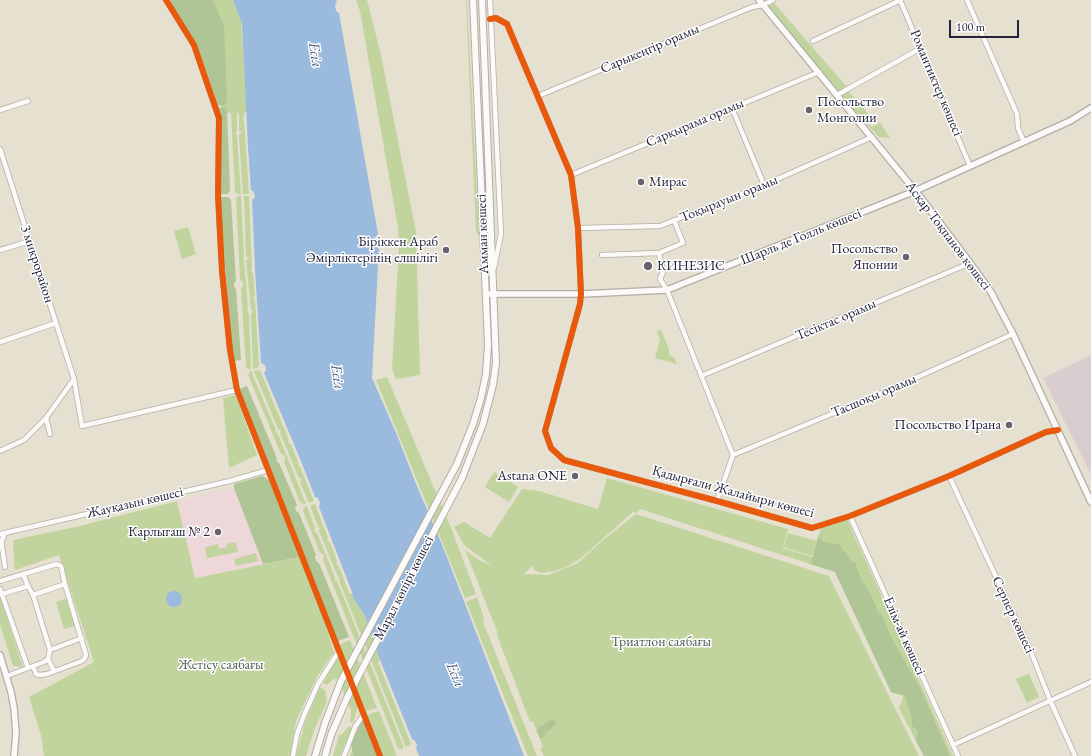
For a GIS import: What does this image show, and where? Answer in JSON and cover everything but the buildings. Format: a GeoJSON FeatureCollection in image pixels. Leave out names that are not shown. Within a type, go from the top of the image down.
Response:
{"type":"FeatureCollection","features":[{"type":"Feature","properties":{"kind":"main road","name":"Амман көшесі"},"geometry":{"type":"LineString","coordinates":[[457,464],[473,424],[486,374],[488,345],[473,0]]}},
{"type":"Feature","properties":{"kind":"main road","name":"Амман көшесі"},"geometry":{"type":"LineString","coordinates":[[462,478],[483,424],[493,385],[496,351],[482,0]]}},
{"type":"Feature","properties":{"kind":"main road","name":"Марал көпірі көшесі"},"geometry":{"type":"LineString","coordinates":[[315,756],[325,723],[341,681],[457,464]]}},
{"type":"Feature","properties":{"kind":"main road","name":"Марал көпірі көшесі"},"geometry":{"type":"LineString","coordinates":[[325,756],[331,735],[347,698],[462,478]]}},
{"type":"Feature","properties":{"kind":"street"},"geometry":{"type":"LineString","coordinates":[[166,0],[194,45],[219,118],[218,195],[222,271],[230,350],[237,390],[380,756]]}},
{"type":"Feature","properties":{"kind":"street","name":"Амман көшесі"},"geometry":{"type":"LineString","coordinates":[[490,0],[501,234],[493,273]]}},
{"type":"Feature","properties":{"kind":"street","name":"Сарыкеңгір орамы"},"geometry":{"type":"LineString","coordinates":[[538,96],[761,2],[773,0]]}},
{"type":"Feature","properties":{"kind":"street"},"geometry":{"type":"LineString","coordinates":[[813,41],[900,0]]}},
{"type":"Feature","properties":{"kind":"street","name":"Романтиктер көшесі"},"geometry":{"type":"LineString","coordinates":[[900,0],[970,166]]}},
{"type":"Feature","properties":{"kind":"street"},"geometry":{"type":"LineString","coordinates":[[967,0],[1017,114],[1018,128],[1024,142]]}},
{"type":"Feature","properties":{"kind":"street","name":"Асқар Тоқпанов көшесі"},"geometry":{"type":"LineString","coordinates":[[761,2],[915,191],[970,262],[991,292],[1013,334],[1091,502]]}},
{"type":"Feature","properties":{"kind":"street","name":"Қадырғали Жалайыри көшесі"},"geometry":{"type":"LineString","coordinates":[[490,19],[496,18],[507,24],[571,175],[578,228],[581,294],[580,304],[545,432],[551,448],[564,460],[812,528],[850,516],[949,476],[1046,432],[1058,430]]}},
{"type":"Feature","properties":{"kind":"street"},"geometry":{"type":"LineString","coordinates":[[837,95],[921,48]]}},
{"type":"Feature","properties":{"kind":"street","name":"Сарқырама орамы"},"geometry":{"type":"LineString","coordinates":[[571,175],[819,72]]}},
{"type":"Feature","properties":{"kind":"street"},"geometry":{"type":"LineString","coordinates":[[0,110],[28,101]]}},
{"type":"Feature","properties":{"kind":"street"},"geometry":{"type":"LineString","coordinates":[[732,108],[764,185]]}},
{"type":"Feature","properties":{"kind":"street","name":"Шарль де Голль көшесі"},"geometry":{"type":"LineString","coordinates":[[486,294],[581,294],[667,290],[915,191],[1070,121],[1091,108]]}},
{"type":"Feature","properties":{"kind":"street","name":"Тоқырауын орамы"},"geometry":{"type":"LineString","coordinates":[[578,228],[660,226],[764,185],[872,137]]}},
{"type":"Feature","properties":{"kind":"street","name":"3 микрорайон"},"geometry":{"type":"LineString","coordinates":[[0,149],[74,379],[82,426],[237,390]]}},
{"type":"Feature","properties":{"kind":"street"},"geometry":{"type":"LineString","coordinates":[[602,255],[658,253],[683,242],[674,220]]}},
{"type":"Feature","properties":{"kind":"street"},"geometry":{"type":"LineString","coordinates":[[0,250],[30,241]]}},
{"type":"Feature","properties":{"kind":"street"},"geometry":{"type":"LineString","coordinates":[[658,253],[663,272],[660,279],[667,290],[733,455],[717,501]]}},
{"type":"Feature","properties":{"kind":"street","name":"Тесіктас орамы"},"geometry":{"type":"LineString","coordinates":[[701,376],[961,268],[970,262]]}},
{"type":"Feature","properties":{"kind":"street"},"geometry":{"type":"LineString","coordinates":[[0,342],[56,323]]}},
{"type":"Feature","properties":{"kind":"street","name":"Тасшоқы орамы"},"geometry":{"type":"LineString","coordinates":[[733,455],[889,390],[1013,334]]}},
{"type":"Feature","properties":{"kind":"street"},"geometry":{"type":"LineString","coordinates":[[0,451],[24,440],[46,418],[74,379]]}},
{"type":"Feature","properties":{"kind":"street"},"geometry":{"type":"LineString","coordinates":[[46,418],[50,434]]}},
{"type":"Feature","properties":{"kind":"street","name":"Жауқазын көшесі"},"geometry":{"type":"LineString","coordinates":[[2,533],[230,481],[268,470]]}},
{"type":"Feature","properties":{"kind":"street","name":"Серпер көшесі"},"geometry":{"type":"LineString","coordinates":[[949,476],[1031,652],[1050,700],[1075,756]]}},
{"type":"Feature","properties":{"kind":"street","name":"Елім-ай көшесі"},"geometry":{"type":"LineString","coordinates":[[850,516],[958,756]]}},
{"type":"Feature","properties":{"kind":"street"},"geometry":{"type":"LineString","coordinates":[[2,533],[2,547],[5,567]]}},
{"type":"Feature","properties":{"kind":"street"},"geometry":{"type":"LineString","coordinates":[[0,581],[57,564],[61,566],[86,655],[82,661],[54,672],[40,675],[36,674],[31,667],[1,592],[28,586]]}},
{"type":"Feature","properties":{"kind":"street"},"geometry":{"type":"LineString","coordinates":[[23,574],[33,595],[50,650],[48,659],[54,672]]}},
{"type":"Feature","properties":{"kind":"street"},"geometry":{"type":"LineString","coordinates":[[33,595],[65,584]]}},
{"type":"Feature","properties":{"kind":"street"},"geometry":{"type":"LineString","coordinates":[[50,650],[82,638]]}},
{"type":"Feature","properties":{"kind":"street"},"geometry":{"type":"LineString","coordinates":[[293,756],[297,734],[318,684],[339,651]]}},
{"type":"Feature","properties":{"kind":"street"},"geometry":{"type":"LineString","coordinates":[[0,655],[7,676],[14,708],[16,733],[14,756]]}},
{"type":"Feature","properties":{"kind":"street"},"geometry":{"type":"LineString","coordinates":[[7,676],[44,662],[48,659]]}},
{"type":"Feature","properties":{"kind":"street"},"geometry":{"type":"LineString","coordinates":[[953,745],[1091,682]]}},
{"type":"Feature","properties":{"kind":"street"},"geometry":{"type":"LineString","coordinates":[[344,756],[355,727],[364,714]]}},
{"type":"Feature","properties":{"kind":"shaded area"},"geometry":{"type":"Polygon","coordinates":[[[1091,355],[1091,475],[1043,378],[1091,355]]]}},
{"type":"Feature","properties":{"kind":"shaded area","name":"Карлыгаш № 2"},"geometry":{"type":"Polygon","coordinates":[[[234,488],[263,564],[195,578],[177,501],[234,488]]]}},
{"type":"Feature","properties":{"kind":"green space"},"geometry":{"type":"Polygon","coordinates":[[[171,0],[233,0],[241,20],[247,112],[244,113],[243,119],[249,194],[243,194],[239,135],[242,132],[239,130],[239,113],[237,113],[237,130],[235,133],[237,135],[241,194],[238,194],[235,191],[231,113],[222,112],[212,78],[200,48],[178,8],[171,0]]]}},
{"type":"Feature","properties":{"kind":"green space"},"geometry":{"type":"Polygon","coordinates":[[[171,0],[213,0],[224,26],[227,101],[224,105],[218,105],[199,50],[172,7],[171,0]]]}},
{"type":"Feature","properties":{"kind":"green space"},"geometry":{"type":"Polygon","coordinates":[[[356,0],[367,0],[381,55],[416,232],[420,375],[396,379],[392,368],[399,247],[398,228],[360,11],[356,0]]]}},
{"type":"Feature","properties":{"kind":"green space"},"geometry":{"type":"Polygon","coordinates":[[[467,0],[479,237],[476,231],[467,0]]]}},
{"type":"Feature","properties":{"kind":"green space"},"geometry":{"type":"Polygon","coordinates":[[[774,3],[846,86],[838,92],[768,7],[774,3]]]}},
{"type":"Feature","properties":{"kind":"green space"},"geometry":{"type":"Polygon","coordinates":[[[848,91],[871,117],[866,121],[872,127],[880,122],[890,138],[879,137],[841,96],[848,91]]]}},
{"type":"Feature","properties":{"kind":"green space"},"geometry":{"type":"Polygon","coordinates":[[[225,107],[227,110],[230,190],[228,194],[220,194],[222,122],[219,108],[225,107]]]}},
{"type":"Feature","properties":{"kind":"green space"},"geometry":{"type":"Polygon","coordinates":[[[238,196],[241,196],[243,258],[248,309],[247,312],[249,314],[251,369],[246,367],[241,289],[243,282],[240,280],[236,199],[238,196]]]}},
{"type":"Feature","properties":{"kind":"green space"},"geometry":{"type":"Polygon","coordinates":[[[244,196],[249,196],[251,271],[253,273],[255,296],[253,298],[255,300],[259,367],[253,369],[251,314],[253,311],[251,309],[246,260],[249,258],[246,256],[244,196]]]}},
{"type":"Feature","properties":{"kind":"green space"},"geometry":{"type":"Polygon","coordinates":[[[221,197],[228,197],[231,200],[236,281],[234,283],[234,287],[236,289],[241,360],[233,361],[222,230],[221,197]]]}},
{"type":"Feature","properties":{"kind":"green space"},"geometry":{"type":"Polygon","coordinates":[[[188,227],[196,254],[182,259],[174,231],[188,227]]]}},
{"type":"Feature","properties":{"kind":"green space"},"geometry":{"type":"Polygon","coordinates":[[[661,330],[669,349],[669,355],[674,357],[677,364],[655,358],[660,340],[657,331],[661,330]]]}},
{"type":"Feature","properties":{"kind":"green space"},"geometry":{"type":"Polygon","coordinates":[[[260,370],[289,440],[288,443],[291,444],[298,465],[314,501],[309,503],[300,482],[302,479],[299,478],[280,433],[281,430],[278,429],[254,371],[260,370]]]}},
{"type":"Feature","properties":{"kind":"green space"},"geometry":{"type":"Polygon","coordinates":[[[250,371],[276,430],[275,432],[278,434],[306,504],[300,503],[284,461],[284,455],[281,454],[248,375],[250,371]]]}},
{"type":"Feature","properties":{"kind":"green space"},"geometry":{"type":"Polygon","coordinates":[[[387,377],[451,528],[476,594],[465,598],[376,380],[387,377]]]}},
{"type":"Feature","properties":{"kind":"green space"},"geometry":{"type":"Polygon","coordinates":[[[247,386],[276,456],[277,462],[279,463],[297,505],[295,508],[296,511],[299,513],[316,555],[316,561],[319,563],[349,637],[338,641],[239,389],[247,386]]]}},
{"type":"Feature","properties":{"kind":"green space"},"geometry":{"type":"Polygon","coordinates":[[[236,395],[257,455],[229,468],[223,398],[236,395]]]}},
{"type":"Feature","properties":{"kind":"green space"},"geometry":{"type":"Polygon","coordinates":[[[494,472],[518,487],[509,502],[485,487],[494,472]]]}},
{"type":"Feature","properties":{"kind":"green space"},"geometry":{"type":"Polygon","coordinates":[[[262,476],[270,481],[300,557],[263,564],[234,488],[234,484],[262,476]]]}},
{"type":"Feature","properties":{"kind":"green space","name":"Триатлон саябағы"},"geometry":{"type":"Polygon","coordinates":[[[607,478],[788,529],[783,548],[813,557],[814,550],[812,556],[784,547],[788,533],[817,541],[821,527],[847,519],[953,756],[924,756],[899,708],[903,698],[902,695],[891,692],[835,572],[640,509],[636,514],[829,576],[919,756],[544,756],[540,748],[543,747],[533,721],[530,722],[497,635],[497,631],[465,550],[479,560],[492,566],[464,545],[454,527],[464,522],[490,538],[522,489],[539,491],[598,509],[607,478]],[[634,511],[580,559],[566,567],[541,573],[534,570],[532,566],[524,574],[548,575],[578,563],[602,541],[636,514],[634,511]]]}},
{"type":"Feature","properties":{"kind":"green space","name":"Жетісу саябағы"},"geometry":{"type":"Polygon","coordinates":[[[177,501],[195,578],[300,557],[323,617],[334,652],[317,677],[296,721],[290,756],[44,756],[41,735],[29,697],[94,662],[59,555],[15,570],[13,540],[80,526],[177,501]]]}},
{"type":"Feature","properties":{"kind":"green space"},"geometry":{"type":"Polygon","coordinates":[[[315,504],[328,538],[327,541],[330,542],[337,561],[336,564],[339,566],[349,593],[352,593],[353,598],[364,614],[380,660],[378,662],[411,744],[406,747],[339,580],[340,578],[338,577],[319,531],[320,528],[318,527],[310,506],[315,504]]]}},
{"type":"Feature","properties":{"kind":"green space"},"geometry":{"type":"Polygon","coordinates":[[[307,506],[315,528],[314,531],[317,533],[335,577],[334,580],[337,581],[404,748],[398,748],[323,560],[323,554],[320,553],[303,511],[304,507],[307,506]]]}},
{"type":"Feature","properties":{"kind":"green space"},"geometry":{"type":"Polygon","coordinates":[[[818,537],[824,542],[840,545],[851,561],[855,562],[862,582],[873,599],[878,613],[882,615],[890,635],[921,690],[950,756],[924,756],[915,739],[918,735],[917,730],[912,726],[912,718],[905,696],[891,692],[835,572],[811,564],[818,537]]]}},
{"type":"Feature","properties":{"kind":"green space"},"geometry":{"type":"Polygon","coordinates":[[[236,542],[238,552],[207,558],[205,548],[218,544],[219,549],[227,547],[227,544],[236,542]]]}},
{"type":"Feature","properties":{"kind":"green space"},"geometry":{"type":"Polygon","coordinates":[[[256,553],[258,561],[236,566],[234,559],[256,553]]]}},
{"type":"Feature","properties":{"kind":"green space"},"geometry":{"type":"Polygon","coordinates":[[[0,597],[23,667],[13,666],[0,624],[0,597]]]}},
{"type":"Feature","properties":{"kind":"green space"},"geometry":{"type":"Polygon","coordinates":[[[477,597],[484,618],[483,622],[537,756],[528,756],[466,602],[477,597]]]}},
{"type":"Feature","properties":{"kind":"green space"},"geometry":{"type":"Polygon","coordinates":[[[68,598],[77,625],[64,629],[56,602],[68,598]]]}},
{"type":"Feature","properties":{"kind":"green space"},"geometry":{"type":"Polygon","coordinates":[[[350,640],[377,708],[366,711],[339,645],[350,640]]]}},
{"type":"Feature","properties":{"kind":"green space"},"geometry":{"type":"Polygon","coordinates":[[[337,658],[340,658],[341,660],[358,706],[353,723],[350,722],[351,711],[338,678],[332,680],[327,685],[323,683],[337,658]]]}},
{"type":"Feature","properties":{"kind":"green space"},"geometry":{"type":"Polygon","coordinates":[[[1029,674],[1039,697],[1027,703],[1016,679],[1029,674]]]}},
{"type":"Feature","properties":{"kind":"green space"},"geometry":{"type":"Polygon","coordinates":[[[320,687],[325,690],[327,702],[315,728],[306,756],[296,756],[305,722],[320,687]]]}},
{"type":"Feature","properties":{"kind":"green space"},"geometry":{"type":"Polygon","coordinates":[[[379,711],[397,756],[350,756],[367,715],[379,711]]]}},
{"type":"Feature","properties":{"kind":"green space"},"geometry":{"type":"Polygon","coordinates":[[[363,720],[378,756],[354,756],[351,745],[361,721],[363,720]]]}},
{"type":"Feature","properties":{"kind":"green space"},"geometry":{"type":"Polygon","coordinates":[[[550,720],[556,721],[556,723],[545,733],[545,736],[540,738],[536,730],[550,720]]]}},
{"type":"Feature","properties":{"kind":"green space"},"geometry":{"type":"Polygon","coordinates":[[[349,726],[352,728],[340,756],[333,756],[339,735],[349,726]]]}},
{"type":"Feature","properties":{"kind":"water","name":"Есіл"},"geometry":{"type":"Polygon","coordinates":[[[233,0],[336,0],[337,2],[335,5],[336,11],[339,13],[378,234],[375,237],[376,244],[379,246],[372,378],[441,542],[524,756],[419,756],[416,748],[417,745],[412,739],[380,660],[364,614],[353,598],[319,507],[320,503],[318,498],[315,497],[264,373],[266,370],[265,365],[261,363],[255,270],[252,200],[255,197],[254,192],[251,190],[242,24],[233,0]]]}},
{"type":"Feature","properties":{"kind":"water"},"geometry":{"type":"Polygon","coordinates":[[[171,591],[177,591],[182,596],[180,605],[177,607],[171,607],[166,602],[166,596],[171,591]]]}},
{"type":"Feature","properties":{"kind":"cycle path"},"geometry":{"type":"LineString","coordinates":[[166,0],[194,45],[219,118],[218,195],[222,271],[230,350],[237,390],[380,756]]}},
{"type":"Feature","properties":{"kind":"cycle path"},"geometry":{"type":"LineString","coordinates":[[490,19],[496,18],[507,24],[571,175],[578,228],[581,294],[580,304],[545,431],[551,448],[564,460],[812,528],[850,516],[949,476],[1046,432],[1058,430]]}},
{"type":"Feature","properties":{"kind":"place","name":"Посольство Монголии"},"geometry":{"type":"Point","coordinates":[809,110]}},
{"type":"Feature","properties":{"kind":"place","name":"Мирас"},"geometry":{"type":"Point","coordinates":[641,182]}},
{"type":"Feature","properties":{"kind":"place","name":"Біріккен Араб Әмірліктерінің елшілігі"},"geometry":{"type":"Point","coordinates":[446,250]}},
{"type":"Feature","properties":{"kind":"place","name":"Посольство Японии"},"geometry":{"type":"Point","coordinates":[906,257]}},
{"type":"Feature","properties":{"kind":"place","name":"КИНЕЗИС"},"geometry":{"type":"Point","coordinates":[648,266]}},
{"type":"Feature","properties":{"kind":"place","name":"Посольство Ирана"},"geometry":{"type":"Point","coordinates":[1009,425]}},
{"type":"Feature","properties":{"kind":"place","name":"Astana ONE"},"geometry":{"type":"Point","coordinates":[575,476]}},
{"type":"Feature","properties":{"kind":"place","name":"Карлыгаш № 2"},"geometry":{"type":"Point","coordinates":[218,532]}}]}
